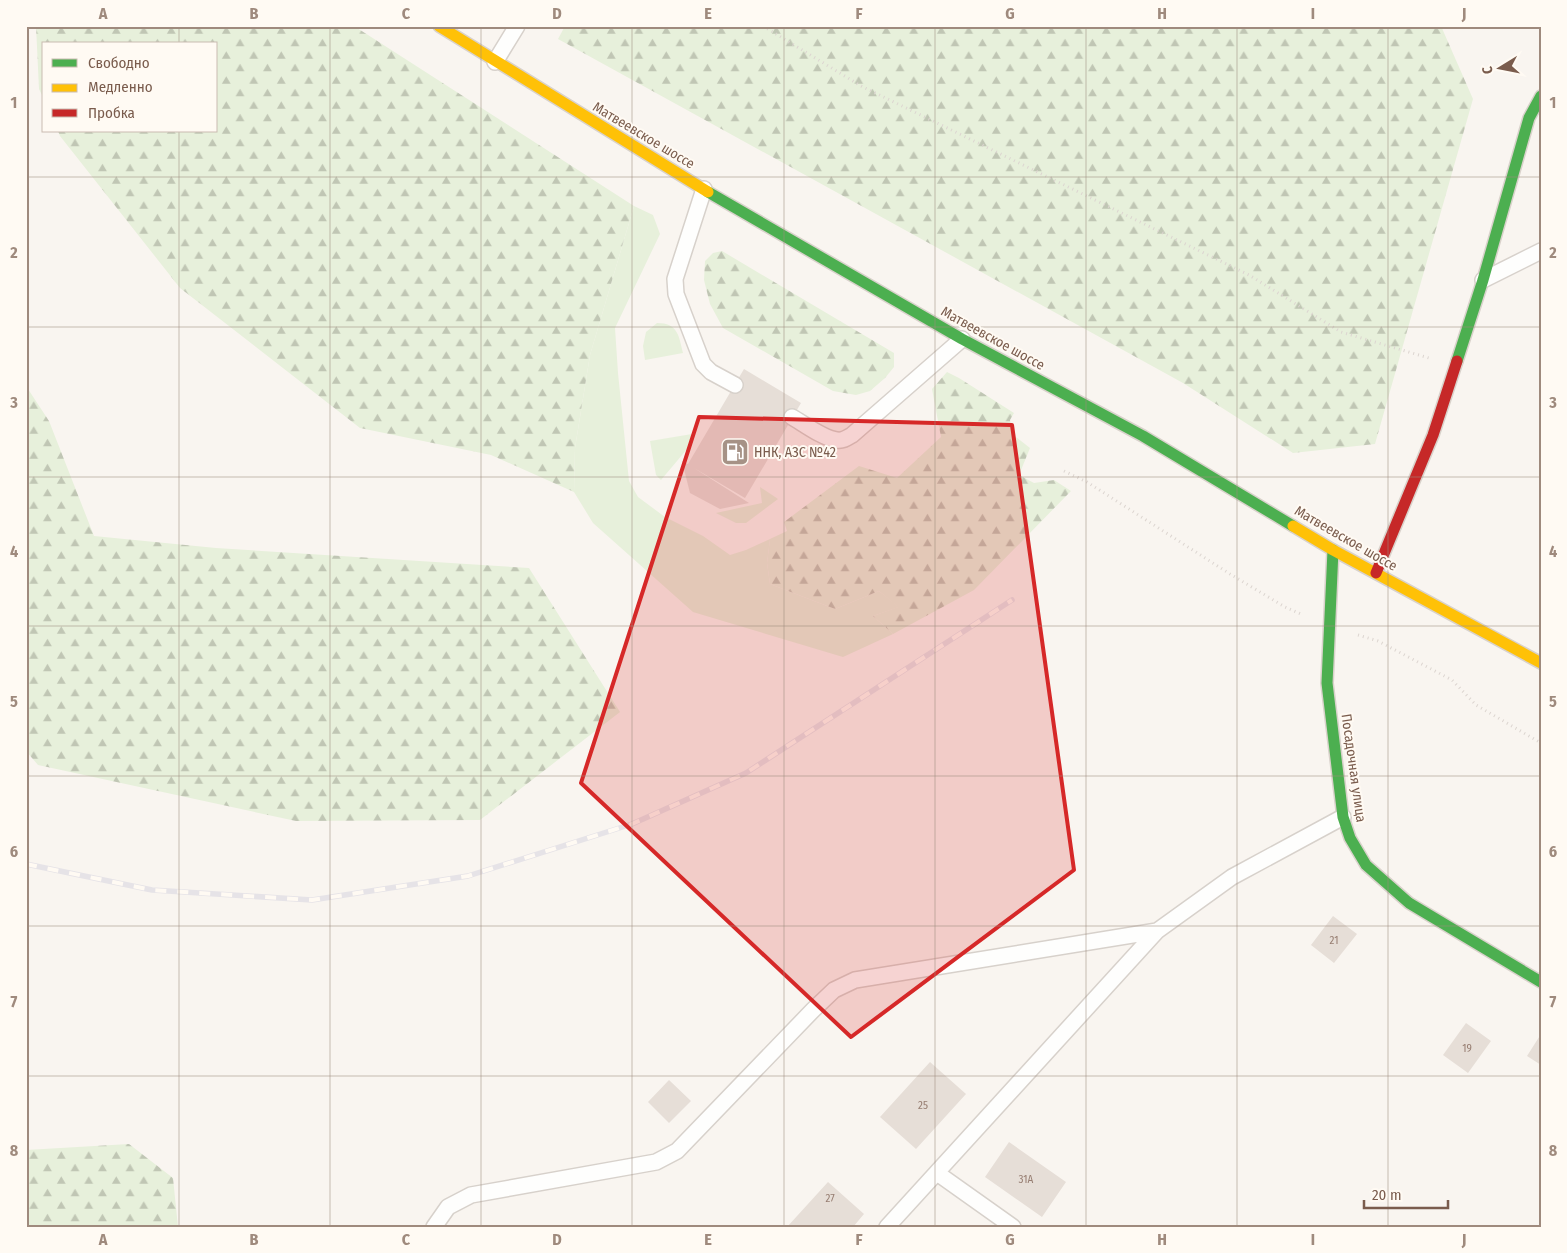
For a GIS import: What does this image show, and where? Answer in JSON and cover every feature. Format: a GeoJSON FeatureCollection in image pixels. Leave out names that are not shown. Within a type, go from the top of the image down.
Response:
{"type":"FeatureCollection","features":[{"type":"Feature","properties":{"kind":"main road","name":"Матвеевское шоссе"},"geometry":{"type":"LineString","coordinates":[[439,26],[704,189],[962,339],[1143,436],[1334,550],[1541,663]]}},
{"type":"Feature","properties":{"kind":"main road"},"geometry":{"type":"LineString","coordinates":[[1376,573],[1433,435],[1483,280],[1529,118],[1541,96]]}},
{"type":"Feature","properties":{"kind":"main road","name":"Посадочная улица"},"geometry":{"type":"LineString","coordinates":[[1334,550],[1327,683],[1343,816],[1350,838],[1366,865],[1409,903],[1541,982]]}},
{"type":"Feature","properties":{"kind":"lane"},"geometry":{"type":"LineString","coordinates":[[495,62],[517,26]]}},
{"type":"Feature","properties":{"kind":"lane"},"geometry":{"type":"LineString","coordinates":[[704,189],[676,279],[676,294],[703,364],[711,372],[734,385]]}},
{"type":"Feature","properties":{"kind":"lane"},"geometry":{"type":"LineString","coordinates":[[1483,280],[1541,252]]}},
{"type":"Feature","properties":{"kind":"lane"},"geometry":{"type":"LineString","coordinates":[[792,417],[830,438],[846,439],[962,339]]}},
{"type":"Feature","properties":{"kind":"lane"},"geometry":{"type":"LineString","coordinates":[[888,1227],[1157,931],[1232,877],[1343,816]]}},
{"type":"Feature","properties":{"kind":"lane"},"geometry":{"type":"LineString","coordinates":[[434,1227],[448,1207],[471,1195],[656,1162],[677,1151],[812,1010],[834,990],[855,980],[1157,931]]}},
{"type":"Feature","properties":{"kind":"lane"},"geometry":{"type":"LineString","coordinates":[[937,1173],[1013,1227]]}},
{"type":"Feature","properties":{"kind":"path"},"geometry":{"type":"LineString","coordinates":[[763,26],[862,86],[1249,275],[1341,332],[1456,366]]}},
{"type":"Feature","properties":{"kind":"highlighted area"},"geometry":{"type":"Polygon","coordinates":[[[699,417],[1012,425],[1074,870],[851,1037],[581,783],[699,417]]]}},
{"type":"Feature","properties":{"kind":"green space"},"geometry":{"type":"Polygon","coordinates":[[[36,26],[354,26],[634,206],[590,355],[575,448],[574,492],[491,455],[360,428],[180,288],[60,136],[58,132],[218,132],[218,42],[42,42],[42,95],[39,89],[36,26]]]}},
{"type":"Feature","properties":{"kind":"green space"},"geometry":{"type":"Polygon","coordinates":[[[565,26],[1441,26],[1473,99],[1375,444],[1293,453],[1183,383],[558,39],[565,26]]]}},
{"type":"Feature","properties":{"kind":"green space"},"geometry":{"type":"Polygon","coordinates":[[[634,206],[653,215],[660,234],[615,328],[629,481],[638,497],[665,517],[703,536],[730,555],[770,539],[767,563],[770,584],[835,609],[879,591],[899,607],[873,616],[893,634],[843,657],[693,612],[593,523],[574,492],[575,448],[590,355],[634,206]]]}},
{"type":"Feature","properties":{"kind":"green space"},"geometry":{"type":"Polygon","coordinates":[[[722,251],[894,353],[894,367],[870,391],[856,395],[833,391],[723,328],[710,304],[704,280],[705,261],[713,253],[722,251]]]}},
{"type":"Feature","properties":{"kind":"green space"},"geometry":{"type":"Polygon","coordinates":[[[657,323],[669,325],[673,328],[679,336],[683,353],[645,360],[643,346],[646,332],[657,323]]]}},
{"type":"Feature","properties":{"kind":"green space"},"geometry":{"type":"Polygon","coordinates":[[[947,372],[1014,413],[1010,420],[1012,434],[1030,448],[1019,475],[1034,483],[1054,480],[1071,491],[974,590],[893,634],[873,616],[898,607],[879,591],[835,609],[770,584],[767,563],[770,539],[787,531],[784,522],[859,466],[897,478],[941,437],[932,389],[947,372]]]}},
{"type":"Feature","properties":{"kind":"green space"},"geometry":{"type":"Polygon","coordinates":[[[26,386],[49,421],[94,536],[216,548],[529,568],[620,712],[480,820],[296,821],[38,765],[26,751],[26,386]]]}},
{"type":"Feature","properties":{"kind":"green space"},"geometry":{"type":"Polygon","coordinates":[[[692,434],[693,442],[661,480],[656,475],[650,441],[692,434]]]}},
{"type":"Feature","properties":{"kind":"green space"},"geometry":{"type":"Polygon","coordinates":[[[760,487],[778,499],[746,523],[736,523],[716,513],[762,503],[760,487]]]}},
{"type":"Feature","properties":{"kind":"green space"},"geometry":{"type":"Polygon","coordinates":[[[129,1144],[173,1178],[178,1227],[26,1227],[26,1150],[129,1144]]]}},
{"type":"Feature","properties":{"kind":"building"},"geometry":{"type":"Polygon","coordinates":[[[744,369],[801,403],[745,498],[694,468],[749,503],[720,509],[690,493],[682,461],[688,464],[744,369]]]}},
{"type":"Feature","properties":{"kind":"building"},"geometry":{"type":"Polygon","coordinates":[[[1333,916],[1357,934],[1334,963],[1311,945],[1333,916]]]}},
{"type":"Feature","properties":{"kind":"building"},"geometry":{"type":"Polygon","coordinates":[[[1466,1023],[1491,1041],[1468,1073],[1443,1055],[1466,1023]]]}},
{"type":"Feature","properties":{"kind":"building"},"geometry":{"type":"Polygon","coordinates":[[[1541,1034],[1541,1065],[1527,1056],[1541,1034]]]}},
{"type":"Feature","properties":{"kind":"building"},"geometry":{"type":"Polygon","coordinates":[[[930,1062],[966,1094],[916,1149],[880,1117],[930,1062]]]}},
{"type":"Feature","properties":{"kind":"building"},"geometry":{"type":"Polygon","coordinates":[[[669,1080],[691,1101],[669,1123],[648,1102],[669,1080]]]}},
{"type":"Feature","properties":{"kind":"building"},"geometry":{"type":"Polygon","coordinates":[[[1009,1142],[1066,1182],[1042,1217],[985,1177],[1009,1142]]]}},
{"type":"Feature","properties":{"kind":"building"},"geometry":{"type":"Polygon","coordinates":[[[828,1182],[864,1214],[853,1227],[787,1227],[828,1182]]]}},
{"type":"Feature","properties":{"kind":"railway"},"geometry":{"type":"LineString","coordinates":[[26,864],[152,890],[312,900],[468,876],[632,824],[746,773],[1012,600]]}},
{"type":"Feature","properties":{"kind":"traffic: fast"},"geometry":{"type":"LineString","coordinates":[[1457,361],[1483,280],[1529,118],[1541,96]]}},
{"type":"Feature","properties":{"kind":"traffic: fast"},"geometry":{"type":"LineString","coordinates":[[708,192],[962,339],[1143,436],[1293,526]]}},
{"type":"Feature","properties":{"kind":"traffic: fast"},"geometry":{"type":"LineString","coordinates":[[1333,550],[1327,683],[1343,817],[1350,838],[1366,865],[1409,903],[1541,982]]}},
{"type":"Feature","properties":{"kind":"traffic: slow"},"geometry":{"type":"LineString","coordinates":[[439,26],[708,192]]}},
{"type":"Feature","properties":{"kind":"traffic: slow"},"geometry":{"type":"LineString","coordinates":[[1293,526],[1333,550],[1541,663]]}},
{"type":"Feature","properties":{"kind":"traffic: jam"},"geometry":{"type":"LineString","coordinates":[[1376,573],[1433,435],[1457,361]]}},
{"type":"Feature","properties":{"kind":"place","name":"ННК, АЗС №42"},"geometry":{"type":"Point","coordinates":[735,452]}}]}
